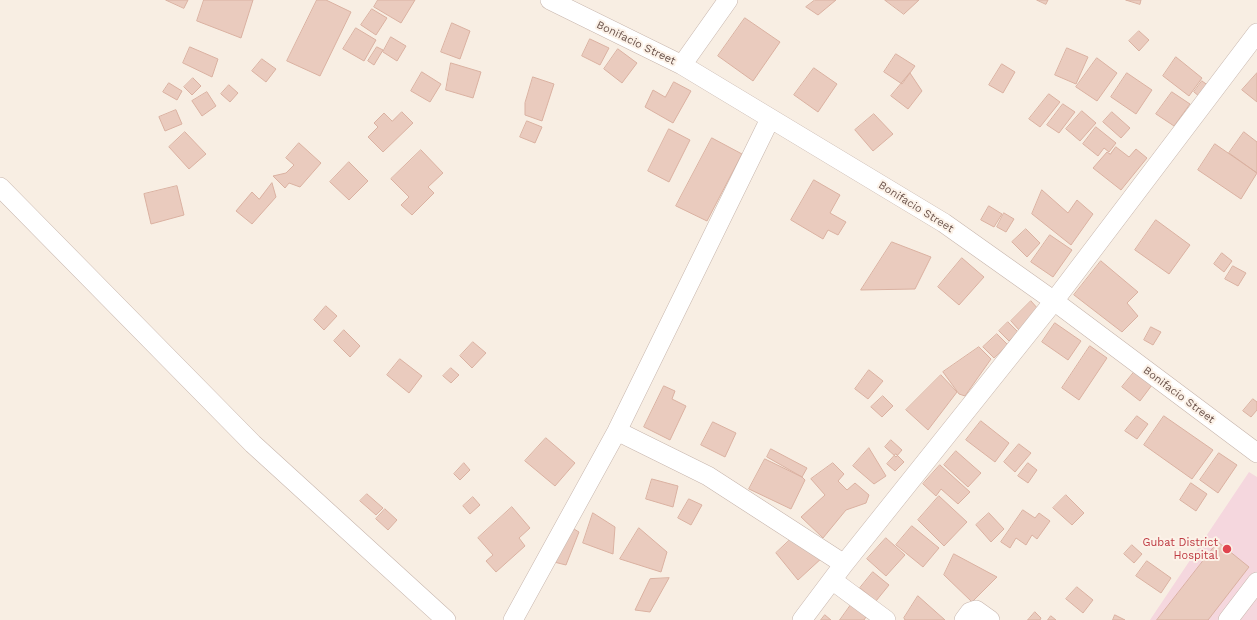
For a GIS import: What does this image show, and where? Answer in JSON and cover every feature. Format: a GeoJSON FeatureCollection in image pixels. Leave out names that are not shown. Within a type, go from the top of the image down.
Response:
{"type":"FeatureCollection","features":[{"type":"Feature","properties":{"kind":"street","name":"Bonifacio Street"},"geometry":{"type":"LineString","coordinates":[[550,0],[682,65],[944,223],[1054,301],[1257,453]]}},
{"type":"Feature","properties":{"kind":"street"},"geometry":{"type":"LineString","coordinates":[[682,65],[728,0]]}},
{"type":"Feature","properties":{"kind":"street"},"geometry":{"type":"LineString","coordinates":[[802,620],[844,564],[1054,301],[1257,33]]}},
{"type":"Feature","properties":{"kind":"street"},"geometry":{"type":"LineString","coordinates":[[513,620],[617,431],[770,119]]}},
{"type":"Feature","properties":{"kind":"street"},"geometry":{"type":"LineString","coordinates":[[0,187],[253,444],[446,620]]}},
{"type":"Feature","properties":{"kind":"street"},"geometry":{"type":"LineString","coordinates":[[617,431],[708,476],[844,564]]}},
{"type":"Feature","properties":{"kind":"street"},"geometry":{"type":"LineString","coordinates":[[832,580],[886,620]]}},
{"type":"Feature","properties":{"kind":"street"},"geometry":{"type":"LineString","coordinates":[[1228,620],[1257,582]]}},
{"type":"Feature","properties":{"kind":"street"},"geometry":{"type":"LineString","coordinates":[[964,620],[970,612],[976,610],[990,620]]}},
{"type":"Feature","properties":{"kind":"shaded area","name":"Gubat District Hospital"},"geometry":{"type":"Polygon","coordinates":[[[1249,472],[1257,477],[1257,620],[1150,620],[1249,472]]]}},
{"type":"Feature","properties":{"kind":"building"},"geometry":{"type":"Polygon","coordinates":[[[166,0],[188,0],[184,8],[166,0]]]}},
{"type":"Feature","properties":{"kind":"building"},"geometry":{"type":"Polygon","coordinates":[[[204,0],[253,0],[241,38],[197,21],[204,0]]]}},
{"type":"Feature","properties":{"kind":"building"},"geometry":{"type":"Polygon","coordinates":[[[317,0],[326,0],[351,12],[320,76],[287,61],[317,0]]]}},
{"type":"Feature","properties":{"kind":"building"},"geometry":{"type":"Polygon","coordinates":[[[378,0],[415,0],[401,23],[374,7],[378,0]]]}},
{"type":"Feature","properties":{"kind":"building"},"geometry":{"type":"Polygon","coordinates":[[[815,0],[836,0],[818,15],[806,7],[815,0]]]}},
{"type":"Feature","properties":{"kind":"building"},"geometry":{"type":"Polygon","coordinates":[[[885,0],[919,0],[904,14],[885,0]]]}},
{"type":"Feature","properties":{"kind":"building"},"geometry":{"type":"Polygon","coordinates":[[[1037,0],[1048,0],[1046,4],[1037,0]]]}},
{"type":"Feature","properties":{"kind":"building"},"geometry":{"type":"Polygon","coordinates":[[[1126,0],[1141,0],[1140,4],[1126,0]]]}},
{"type":"Feature","properties":{"kind":"building"},"geometry":{"type":"Polygon","coordinates":[[[372,9],[387,18],[376,35],[361,25],[372,9]]]}},
{"type":"Feature","properties":{"kind":"building"},"geometry":{"type":"Polygon","coordinates":[[[745,18],[780,42],[753,81],[718,56],[745,18]]]}},
{"type":"Feature","properties":{"kind":"building"},"geometry":{"type":"Polygon","coordinates":[[[452,23],[470,31],[460,59],[441,52],[452,23]]]}},
{"type":"Feature","properties":{"kind":"building"},"geometry":{"type":"Polygon","coordinates":[[[356,28],[376,40],[364,61],[343,49],[356,28]]]}},
{"type":"Feature","properties":{"kind":"building"},"geometry":{"type":"Polygon","coordinates":[[[1139,31],[1149,40],[1139,51],[1129,41],[1139,31]]]}},
{"type":"Feature","properties":{"kind":"building"},"geometry":{"type":"Polygon","coordinates":[[[391,37],[406,46],[397,61],[383,52],[391,37]]]}},
{"type":"Feature","properties":{"kind":"building"},"geometry":{"type":"Polygon","coordinates":[[[590,39],[609,48],[600,65],[582,56],[590,39]]]}},
{"type":"Feature","properties":{"kind":"building"},"geometry":{"type":"Polygon","coordinates":[[[190,47],[218,59],[212,77],[183,63],[190,47]]]}},
{"type":"Feature","properties":{"kind":"building"},"geometry":{"type":"Polygon","coordinates":[[[377,47],[383,50],[374,65],[368,61],[377,47]]]}},
{"type":"Feature","properties":{"kind":"building"},"geometry":{"type":"Polygon","coordinates":[[[1067,48],[1088,57],[1076,84],[1055,75],[1067,48]]]}},
{"type":"Feature","properties":{"kind":"building"},"geometry":{"type":"Polygon","coordinates":[[[618,49],[637,63],[622,83],[604,69],[618,49]]]}},
{"type":"Feature","properties":{"kind":"building"},"geometry":{"type":"Polygon","coordinates":[[[896,54],[915,66],[902,84],[884,72],[896,54]]]}},
{"type":"Feature","properties":{"kind":"building"},"geometry":{"type":"Polygon","coordinates":[[[1176,57],[1202,78],[1189,96],[1163,76],[1176,57]]]}},
{"type":"Feature","properties":{"kind":"building"},"geometry":{"type":"Polygon","coordinates":[[[1097,58],[1117,73],[1097,101],[1076,87],[1097,58]]]}},
{"type":"Feature","properties":{"kind":"building"},"geometry":{"type":"Polygon","coordinates":[[[262,59],[276,69],[266,82],[252,71],[262,59]]]}},
{"type":"Feature","properties":{"kind":"building"},"geometry":{"type":"Polygon","coordinates":[[[451,63],[481,72],[473,98],[446,90],[451,63]]]}},
{"type":"Feature","properties":{"kind":"building"},"geometry":{"type":"Polygon","coordinates":[[[1002,64],[1015,72],[1003,93],[989,85],[1002,64]]]}},
{"type":"Feature","properties":{"kind":"building"},"geometry":{"type":"Polygon","coordinates":[[[814,68],[837,84],[818,112],[794,95],[814,68]]]}},
{"type":"Feature","properties":{"kind":"building"},"geometry":{"type":"Polygon","coordinates":[[[422,72],[441,84],[430,102],[411,91],[422,72]]]}},
{"type":"Feature","properties":{"kind":"building"},"geometry":{"type":"Polygon","coordinates":[[[910,73],[922,91],[908,109],[891,96],[910,73]]]}},
{"type":"Feature","properties":{"kind":"building"},"geometry":{"type":"Polygon","coordinates":[[[1127,73],[1152,90],[1136,114],[1111,97],[1127,73]]]}},
{"type":"Feature","properties":{"kind":"building"},"geometry":{"type":"Polygon","coordinates":[[[1257,73],[1257,102],[1242,90],[1257,73]]]}},
{"type":"Feature","properties":{"kind":"building"},"geometry":{"type":"Polygon","coordinates":[[[533,77],[554,84],[542,121],[525,115],[525,103],[533,77]]]}},
{"type":"Feature","properties":{"kind":"building"},"geometry":{"type":"Polygon","coordinates":[[[193,78],[201,86],[192,95],[184,87],[193,78]]]}},
{"type":"Feature","properties":{"kind":"building"},"geometry":{"type":"Polygon","coordinates":[[[1202,81],[1209,86],[1200,97],[1194,92],[1202,81]]]}},
{"type":"Feature","properties":{"kind":"building"},"geometry":{"type":"Polygon","coordinates":[[[674,82],[691,91],[673,123],[645,107],[653,90],[665,97],[674,82]]]}},
{"type":"Feature","properties":{"kind":"building"},"geometry":{"type":"Polygon","coordinates":[[[169,83],[182,91],[177,100],[163,92],[169,83]]]}},
{"type":"Feature","properties":{"kind":"building"},"geometry":{"type":"Polygon","coordinates":[[[229,85],[238,93],[230,102],[221,94],[229,85]]]}},
{"type":"Feature","properties":{"kind":"building"},"geometry":{"type":"Polygon","coordinates":[[[207,92],[216,106],[202,116],[192,101],[207,92]]]}},
{"type":"Feature","properties":{"kind":"building"},"geometry":{"type":"Polygon","coordinates":[[[1172,92],[1190,104],[1174,126],[1156,114],[1172,92]]]}},
{"type":"Feature","properties":{"kind":"building"},"geometry":{"type":"Polygon","coordinates":[[[1049,94],[1060,102],[1040,127],[1029,119],[1049,94]]]}},
{"type":"Feature","properties":{"kind":"building"},"geometry":{"type":"Polygon","coordinates":[[[1063,104],[1075,112],[1059,133],[1047,125],[1063,104]]]}},
{"type":"Feature","properties":{"kind":"building"},"geometry":{"type":"Polygon","coordinates":[[[176,110],[182,124],[165,131],[159,117],[176,110]]]}},
{"type":"Feature","properties":{"kind":"building"},"geometry":{"type":"Polygon","coordinates":[[[1082,111],[1096,123],[1080,141],[1066,129],[1082,111]]]}},
{"type":"Feature","properties":{"kind":"building"},"geometry":{"type":"Polygon","coordinates":[[[402,112],[413,123],[383,152],[368,137],[378,127],[374,123],[384,113],[392,121],[402,112]]]}},
{"type":"Feature","properties":{"kind":"building"},"geometry":{"type":"Polygon","coordinates":[[[1112,112],[1130,128],[1121,138],[1103,122],[1112,112]]]}},
{"type":"Feature","properties":{"kind":"building"},"geometry":{"type":"Polygon","coordinates":[[[874,114],[893,134],[873,151],[855,130],[874,114]]]}},
{"type":"Feature","properties":{"kind":"building"},"geometry":{"type":"Polygon","coordinates":[[[527,121],[542,127],[535,143],[520,137],[527,121]]]}},
{"type":"Feature","properties":{"kind":"building"},"geometry":{"type":"Polygon","coordinates":[[[1096,127],[1116,143],[1109,152],[1104,148],[1098,156],[1083,144],[1096,127]]]}},
{"type":"Feature","properties":{"kind":"building"},"geometry":{"type":"Polygon","coordinates":[[[669,129],[690,140],[669,182],[648,171],[669,129]]]}},
{"type":"Feature","properties":{"kind":"building"},"geometry":{"type":"Polygon","coordinates":[[[185,132],[206,154],[189,169],[169,147],[185,132]]]}},
{"type":"Feature","properties":{"kind":"building"},"geometry":{"type":"Polygon","coordinates":[[[1244,132],[1257,142],[1257,173],[1229,153],[1244,132]]]}},
{"type":"Feature","properties":{"kind":"building"},"geometry":{"type":"Polygon","coordinates":[[[712,138],[742,154],[707,221],[676,206],[712,138]]]}},
{"type":"Feature","properties":{"kind":"building"},"geometry":{"type":"Polygon","coordinates":[[[299,143],[321,163],[300,187],[289,183],[285,188],[273,176],[286,173],[294,165],[286,158],[299,143]]]}},
{"type":"Feature","properties":{"kind":"building"},"geometry":{"type":"Polygon","coordinates":[[[1215,144],[1257,173],[1241,199],[1198,170],[1215,144]]]}},
{"type":"Feature","properties":{"kind":"building"},"geometry":{"type":"Polygon","coordinates":[[[1116,147],[1129,157],[1136,149],[1147,158],[1121,190],[1093,168],[1107,152],[1110,154],[1116,147]]]}},
{"type":"Feature","properties":{"kind":"building"},"geometry":{"type":"Polygon","coordinates":[[[421,150],[443,173],[428,187],[434,193],[412,215],[401,205],[409,197],[391,179],[421,150]]]}},
{"type":"Feature","properties":{"kind":"building"},"geometry":{"type":"Polygon","coordinates":[[[349,162],[368,181],[349,200],[330,182],[349,162]]]}},
{"type":"Feature","properties":{"kind":"building"},"geometry":{"type":"Polygon","coordinates":[[[814,180],[840,195],[830,213],[846,222],[838,235],[828,230],[823,239],[791,220],[814,180]]]}},
{"type":"Feature","properties":{"kind":"building"},"geometry":{"type":"Polygon","coordinates":[[[272,183],[276,197],[252,224],[236,211],[252,192],[259,199],[272,183]]]}},
{"type":"Feature","properties":{"kind":"building"},"geometry":{"type":"Polygon","coordinates":[[[177,186],[184,215],[151,224],[144,194],[177,186]]]}},
{"type":"Feature","properties":{"kind":"building"},"geometry":{"type":"Polygon","coordinates":[[[1042,190],[1068,213],[1077,200],[1093,214],[1071,245],[1032,214],[1042,190]]]}},
{"type":"Feature","properties":{"kind":"building"},"geometry":{"type":"Polygon","coordinates":[[[989,206],[1002,214],[994,227],[981,220],[989,206]]]}},
{"type":"Feature","properties":{"kind":"building"},"geometry":{"type":"Polygon","coordinates":[[[1004,213],[1014,219],[1006,232],[997,227],[1004,213]]]}},
{"type":"Feature","properties":{"kind":"building"},"geometry":{"type":"Polygon","coordinates":[[[1156,220],[1190,245],[1169,274],[1135,250],[1156,220]]]}},
{"type":"Feature","properties":{"kind":"building"},"geometry":{"type":"Polygon","coordinates":[[[1026,229],[1040,243],[1027,257],[1012,242],[1026,229]]]}},
{"type":"Feature","properties":{"kind":"building"},"geometry":{"type":"Polygon","coordinates":[[[1050,235],[1072,250],[1053,277],[1031,262],[1050,235]]]}},
{"type":"Feature","properties":{"kind":"building"},"geometry":{"type":"Polygon","coordinates":[[[892,242],[931,257],[915,289],[861,290],[892,242]]]}},
{"type":"Feature","properties":{"kind":"building"},"geometry":{"type":"Polygon","coordinates":[[[1222,253],[1232,261],[1224,272],[1214,264],[1222,253]]]}},
{"type":"Feature","properties":{"kind":"building"},"geometry":{"type":"Polygon","coordinates":[[[962,258],[984,277],[959,305],[938,287],[962,258]]]}},
{"type":"Feature","properties":{"kind":"building"},"geometry":{"type":"Polygon","coordinates":[[[1101,261],[1138,292],[1127,303],[1138,316],[1122,332],[1074,295],[1101,261]]]}},
{"type":"Feature","properties":{"kind":"building"},"geometry":{"type":"Polygon","coordinates":[[[1233,266],[1246,273],[1238,286],[1225,279],[1233,266]]]}},
{"type":"Feature","properties":{"kind":"building"},"geometry":{"type":"Polygon","coordinates":[[[1031,301],[1039,310],[1019,330],[1011,321],[1031,301]]]}},
{"type":"Feature","properties":{"kind":"building"},"geometry":{"type":"Polygon","coordinates":[[[326,306],[337,316],[324,330],[314,320],[326,306]]]}},
{"type":"Feature","properties":{"kind":"building"},"geometry":{"type":"Polygon","coordinates":[[[1008,322],[1018,332],[1009,341],[999,331],[1008,322]]]}},
{"type":"Feature","properties":{"kind":"building"},"geometry":{"type":"Polygon","coordinates":[[[1055,323],[1081,341],[1068,360],[1042,342],[1055,323]]]}},
{"type":"Feature","properties":{"kind":"building"},"geometry":{"type":"Polygon","coordinates":[[[1151,327],[1161,332],[1153,345],[1144,340],[1151,327]]]}},
{"type":"Feature","properties":{"kind":"building"},"geometry":{"type":"Polygon","coordinates":[[[344,330],[360,346],[350,357],[334,341],[344,330]]]}},
{"type":"Feature","properties":{"kind":"building"},"geometry":{"type":"Polygon","coordinates":[[[997,334],[1008,345],[994,358],[983,347],[997,334]]]}},
{"type":"Feature","properties":{"kind":"building"},"geometry":{"type":"Polygon","coordinates":[[[473,342],[486,353],[472,368],[460,356],[473,342]]]}},
{"type":"Feature","properties":{"kind":"building"},"geometry":{"type":"Polygon","coordinates":[[[1090,346],[1107,358],[1079,400],[1062,388],[1090,346]]]}},
{"type":"Feature","properties":{"kind":"building"},"geometry":{"type":"Polygon","coordinates":[[[979,347],[991,359],[965,396],[959,394],[943,372],[979,347]]]}},
{"type":"Feature","properties":{"kind":"building"},"geometry":{"type":"Polygon","coordinates":[[[400,359],[422,376],[409,393],[387,375],[400,359]]]}},
{"type":"Feature","properties":{"kind":"building"},"geometry":{"type":"Polygon","coordinates":[[[451,368],[459,375],[451,383],[443,376],[451,368]]]}},
{"type":"Feature","properties":{"kind":"building"},"geometry":{"type":"Polygon","coordinates":[[[869,370],[883,381],[868,399],[855,389],[869,370]]]}},
{"type":"Feature","properties":{"kind":"building"},"geometry":{"type":"Polygon","coordinates":[[[1135,371],[1152,385],[1140,401],[1122,387],[1135,371]]]}},
{"type":"Feature","properties":{"kind":"building"},"geometry":{"type":"Polygon","coordinates":[[[941,375],[957,392],[928,430],[906,410],[941,375]]]}},
{"type":"Feature","properties":{"kind":"building"},"geometry":{"type":"Polygon","coordinates":[[[664,386],[675,391],[672,399],[686,406],[670,440],[644,427],[664,386]]]}},
{"type":"Feature","properties":{"kind":"building"},"geometry":{"type":"Polygon","coordinates":[[[883,396],[893,406],[882,417],[871,407],[883,396]]]}},
{"type":"Feature","properties":{"kind":"building"},"geometry":{"type":"Polygon","coordinates":[[[1253,399],[1257,402],[1257,410],[1251,417],[1243,411],[1253,399]]]}},
{"type":"Feature","properties":{"kind":"building"},"geometry":{"type":"Polygon","coordinates":[[[1137,416],[1148,424],[1137,439],[1125,431],[1137,416]]]}},
{"type":"Feature","properties":{"kind":"building"},"geometry":{"type":"Polygon","coordinates":[[[1164,416],[1213,450],[1192,479],[1144,445],[1164,416]]]}},
{"type":"Feature","properties":{"kind":"building"},"geometry":{"type":"Polygon","coordinates":[[[981,421],[1009,443],[995,462],[966,440],[981,421]]]}},
{"type":"Feature","properties":{"kind":"building"},"geometry":{"type":"Polygon","coordinates":[[[713,422],[736,433],[725,457],[701,445],[713,422]]]}},
{"type":"Feature","properties":{"kind":"building"},"geometry":{"type":"Polygon","coordinates":[[[546,438],[575,463],[555,486],[525,461],[546,438]]]}},
{"type":"Feature","properties":{"kind":"building"},"geometry":{"type":"Polygon","coordinates":[[[891,440],[902,450],[896,457],[885,447],[891,440]]]}},
{"type":"Feature","properties":{"kind":"building"},"geometry":{"type":"Polygon","coordinates":[[[1019,444],[1031,453],[1015,472],[1004,462],[1019,444]]]}},
{"type":"Feature","properties":{"kind":"building"},"geometry":{"type":"Polygon","coordinates":[[[869,448],[886,476],[874,484],[853,466],[869,448]]]}},
{"type":"Feature","properties":{"kind":"building"},"geometry":{"type":"Polygon","coordinates":[[[771,449],[807,468],[802,477],[767,457],[771,449]]]}},
{"type":"Feature","properties":{"kind":"building"},"geometry":{"type":"Polygon","coordinates":[[[956,451],[981,473],[968,487],[944,465],[956,451]]]}},
{"type":"Feature","properties":{"kind":"building"},"geometry":{"type":"Polygon","coordinates":[[[1219,453],[1237,465],[1218,493],[1200,480],[1219,453]]]}},
{"type":"Feature","properties":{"kind":"building"},"geometry":{"type":"Polygon","coordinates":[[[896,454],[904,462],[895,471],[887,464],[896,454]]]}},
{"type":"Feature","properties":{"kind":"building"},"geometry":{"type":"Polygon","coordinates":[[[765,459],[802,477],[805,480],[791,509],[749,489],[765,459]]]}},
{"type":"Feature","properties":{"kind":"building"},"geometry":{"type":"Polygon","coordinates":[[[464,463],[470,470],[460,480],[454,474],[464,463]]]}},
{"type":"Feature","properties":{"kind":"building"},"geometry":{"type":"Polygon","coordinates":[[[833,463],[844,474],[838,481],[847,490],[855,483],[869,495],[866,503],[846,510],[823,538],[801,517],[825,495],[811,479],[833,463]]]}},
{"type":"Feature","properties":{"kind":"building"},"geometry":{"type":"Polygon","coordinates":[[[1028,463],[1037,470],[1028,483],[1018,476],[1028,463]]]}},
{"type":"Feature","properties":{"kind":"building"},"geometry":{"type":"Polygon","coordinates":[[[940,465],[970,492],[958,504],[941,489],[936,496],[923,484],[940,465]]]}},
{"type":"Feature","properties":{"kind":"building"},"geometry":{"type":"Polygon","coordinates":[[[652,479],[678,486],[673,507],[646,499],[652,479]]]}},
{"type":"Feature","properties":{"kind":"building"},"geometry":{"type":"Polygon","coordinates":[[[1191,483],[1207,494],[1196,511],[1180,500],[1191,483]]]}},
{"type":"Feature","properties":{"kind":"building"},"geometry":{"type":"Polygon","coordinates":[[[367,494],[383,508],[376,515],[360,501],[367,494]]]}},
{"type":"Feature","properties":{"kind":"building"},"geometry":{"type":"Polygon","coordinates":[[[1066,495],[1084,513],[1072,525],[1053,508],[1066,495]]]}},
{"type":"Feature","properties":{"kind":"building"},"geometry":{"type":"Polygon","coordinates":[[[939,496],[967,522],[944,546],[918,520],[939,496]]]}},
{"type":"Feature","properties":{"kind":"building"},"geometry":{"type":"Polygon","coordinates":[[[473,497],[480,505],[470,514],[463,506],[473,497]]]}},
{"type":"Feature","properties":{"kind":"building"},"geometry":{"type":"Polygon","coordinates":[[[689,499],[702,505],[691,525],[678,518],[689,499]]]}},
{"type":"Feature","properties":{"kind":"building"},"geometry":{"type":"Polygon","coordinates":[[[512,507],[530,528],[519,538],[525,546],[496,572],[486,561],[493,555],[478,538],[512,507]]]}},
{"type":"Feature","properties":{"kind":"building"},"geometry":{"type":"Polygon","coordinates":[[[385,509],[397,520],[388,530],[376,519],[385,509]]]}},
{"type":"Feature","properties":{"kind":"building"},"geometry":{"type":"Polygon","coordinates":[[[1023,510],[1035,518],[1039,513],[1050,521],[1037,539],[1032,535],[1026,545],[1016,538],[1010,548],[1001,542],[1023,510]]]}},
{"type":"Feature","properties":{"kind":"building"},"geometry":{"type":"Polygon","coordinates":[[[593,513],[615,527],[613,554],[583,543],[593,513]]]}},
{"type":"Feature","properties":{"kind":"building"},"geometry":{"type":"Polygon","coordinates":[[[989,513],[1004,529],[991,542],[976,525],[989,513]]]}},
{"type":"Feature","properties":{"kind":"building"},"geometry":{"type":"Polygon","coordinates":[[[569,526],[579,532],[566,565],[554,562],[569,526]]]}},
{"type":"Feature","properties":{"kind":"building"},"geometry":{"type":"Polygon","coordinates":[[[912,526],[939,548],[923,567],[896,545],[912,526]]]}},
{"type":"Feature","properties":{"kind":"building"},"geometry":{"type":"Polygon","coordinates":[[[639,528],[667,552],[661,572],[620,559],[639,528]]]}},
{"type":"Feature","properties":{"kind":"building"},"geometry":{"type":"Polygon","coordinates":[[[792,538],[823,557],[798,580],[776,553],[792,538]]]}},
{"type":"Feature","properties":{"kind":"building"},"geometry":{"type":"Polygon","coordinates":[[[886,538],[905,555],[886,576],[867,559],[886,538]]]}},
{"type":"Feature","properties":{"kind":"building"},"geometry":{"type":"Polygon","coordinates":[[[1218,542],[1249,567],[1208,620],[1157,620],[1218,542]]]}},
{"type":"Feature","properties":{"kind":"building"},"geometry":{"type":"Polygon","coordinates":[[[1132,545],[1142,554],[1134,563],[1124,554],[1132,545]]]}},
{"type":"Feature","properties":{"kind":"building"},"geometry":{"type":"Polygon","coordinates":[[[954,554],[997,577],[972,602],[944,575],[954,554]]]}},
{"type":"Feature","properties":{"kind":"building"},"geometry":{"type":"Polygon","coordinates":[[[1147,561],[1171,578],[1161,593],[1136,576],[1147,561]]]}},
{"type":"Feature","properties":{"kind":"building"},"geometry":{"type":"Polygon","coordinates":[[[873,572],[889,585],[876,601],[860,588],[873,572]]]}},
{"type":"Feature","properties":{"kind":"building"},"geometry":{"type":"Polygon","coordinates":[[[669,578],[650,612],[635,610],[650,579],[669,578]]]}},
{"type":"Feature","properties":{"kind":"building"},"geometry":{"type":"Polygon","coordinates":[[[1077,587],[1093,600],[1083,613],[1066,599],[1077,587]]]}},
{"type":"Feature","properties":{"kind":"building"},"geometry":{"type":"Polygon","coordinates":[[[918,596],[945,620],[905,620],[904,618],[918,596]]]}},
{"type":"Feature","properties":{"kind":"building"},"geometry":{"type":"Polygon","coordinates":[[[853,602],[868,614],[864,620],[840,620],[853,602]]]}},
{"type":"Feature","properties":{"kind":"building"},"geometry":{"type":"Polygon","coordinates":[[[1035,612],[1041,618],[1040,620],[1028,620],[1035,612]]]}},
{"type":"Feature","properties":{"kind":"building"},"geometry":{"type":"Polygon","coordinates":[[[825,615],[831,620],[821,620],[825,615]]]}},
{"type":"Feature","properties":{"kind":"building"},"geometry":{"type":"Polygon","coordinates":[[[1115,615],[1125,620],[1113,620],[1115,615]]]}},
{"type":"Feature","properties":{"kind":"building"},"geometry":{"type":"Polygon","coordinates":[[[1051,616],[1056,620],[1048,620],[1051,616]]]}},
{"type":"Feature","properties":{"kind":"place","name":"Gubat District Hospital"},"geometry":{"type":"Point","coordinates":[1227,549]}}]}
